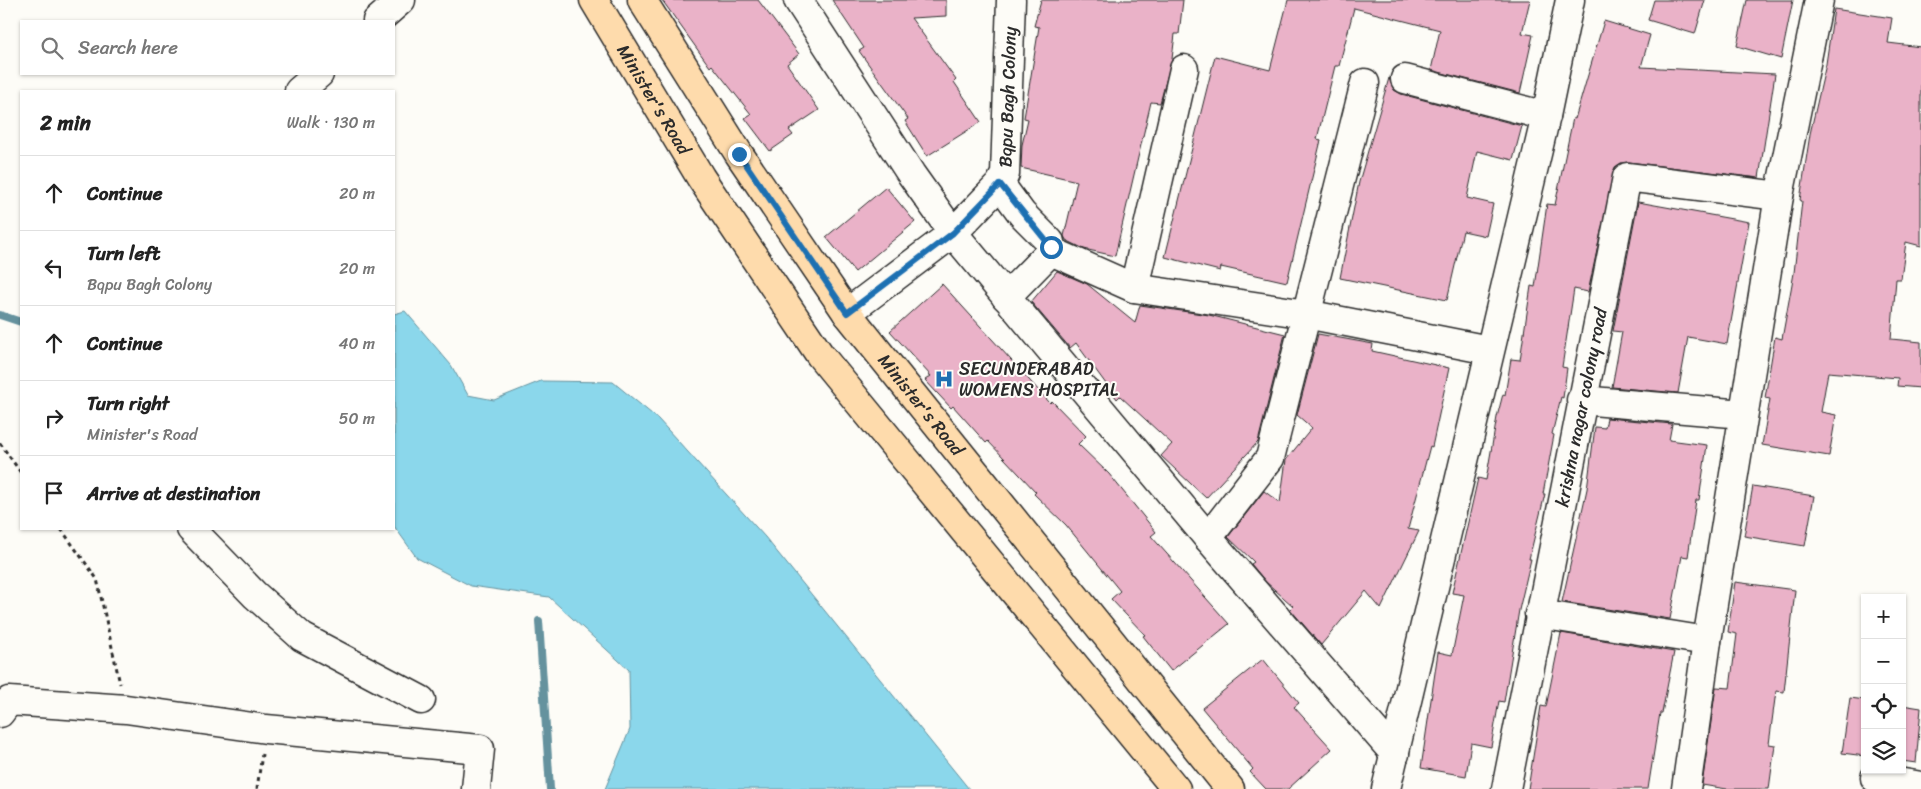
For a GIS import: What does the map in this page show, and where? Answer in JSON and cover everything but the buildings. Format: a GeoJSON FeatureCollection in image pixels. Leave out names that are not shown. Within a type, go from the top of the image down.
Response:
{"type":"FeatureCollection","features":[{"type":"Feature","properties":{"kind":"main road","name":"Minister's Road"},"geometry":{"type":"LineString","coordinates":[[594,0],[701,178],[820,355],[1176,789]]}},
{"type":"Feature","properties":{"kind":"main road","name":"Minister's Road"},"geometry":{"type":"LineString","coordinates":[[642,0],[739,154],[847,313],[1230,789]]}},
{"type":"Feature","properties":{"kind":"street"},"geometry":{"type":"LineString","coordinates":[[378,20],[400,0]]}},
{"type":"Feature","properties":{"kind":"street"},"geometry":{"type":"LineString","coordinates":[[798,0],[911,174],[953,233],[1208,538],[1395,754]]}},
{"type":"Feature","properties":{"kind":"street","name":"Bqpu Bagh Colony"},"geometry":{"type":"LineString","coordinates":[[847,313],[953,233],[1000,184],[1005,174],[1011,0]]}},
{"type":"Feature","properties":{"kind":"street"},"geometry":{"type":"LineString","coordinates":[[1386,789],[1546,116],[1570,0]]}},
{"type":"Feature","properties":{"kind":"street"},"geometry":{"type":"LineString","coordinates":[[1686,789],[1706,641],[1779,196],[1819,0]]}},
{"type":"Feature","properties":{"kind":"street"},"geometry":{"type":"LineString","coordinates":[[1134,288],[1184,69]]}},
{"type":"Feature","properties":{"kind":"street"},"geometry":{"type":"LineString","coordinates":[[300,90],[318,75]]}},
{"type":"Feature","properties":{"kind":"street"},"geometry":{"type":"LineString","coordinates":[[1405,79],[1546,116]]}},
{"type":"Feature","properties":{"kind":"street"},"geometry":{"type":"LineString","coordinates":[[1208,538],[1270,458],[1365,83]]}},
{"type":"Feature","properties":{"kind":"street","name":"krishna nagar colony road"},"geometry":{"type":"LineString","coordinates":[[1506,789],[1581,400],[1627,177],[1779,196]]}},
{"type":"Feature","properties":{"kind":"street"},"geometry":{"type":"LineString","coordinates":[[1000,184],[1022,214],[1050,242],[1051,252]]}},
{"type":"Feature","properties":{"kind":"street"},"geometry":{"type":"LineString","coordinates":[[1006,297],[1051,252]]}},
{"type":"Feature","properties":{"kind":"street"},"geometry":{"type":"LineString","coordinates":[[1051,252],[1134,288],[1306,314],[1489,350]]}},
{"type":"Feature","properties":{"kind":"street"},"geometry":{"type":"LineString","coordinates":[[1581,400],[1743,414]]}},
{"type":"Feature","properties":{"kind":"street"},"geometry":{"type":"LineString","coordinates":[[192,530],[255,595],[302,636],[421,700]]}},
{"type":"Feature","properties":{"kind":"street"},"geometry":{"type":"LineString","coordinates":[[1539,614],[1706,641]]}},
{"type":"Feature","properties":{"kind":"street"},"geometry":{"type":"LineString","coordinates":[[0,713],[9,701],[126,709],[266,729],[480,749],[476,789]]}},
{"type":"Feature","properties":{"kind":"street"},"geometry":{"type":"LineString","coordinates":[[1875,778],[1921,786]]}},
{"type":"Feature","properties":{"kind":"path"},"geometry":{"type":"LineString","coordinates":[[0,443],[20,472]]}},
{"type":"Feature","properties":{"kind":"path"},"geometry":{"type":"LineString","coordinates":[[62,530],[97,579],[126,709]]}},
{"type":"Feature","properties":{"kind":"path"},"geometry":{"type":"LineString","coordinates":[[257,789],[266,729]]}},
{"type":"Feature","properties":{"kind":"water"},"geometry":{"type":"Polygon","coordinates":[[[405,311],[451,365],[468,395],[494,400],[541,381],[613,382],[658,419],[765,537],[969,789],[605,789],[630,729],[629,670],[549,597],[471,586],[417,558],[395,527],[395,314],[405,311]]]}},
{"type":"Feature","properties":{"kind":"waterway"},"geometry":{"type":"LineString","coordinates":[[0,315],[20,322]]}},
{"type":"Feature","properties":{"kind":"waterway"},"geometry":{"type":"LineString","coordinates":[[539,621],[550,789]]}},
{"type":"Feature","properties":{"kind":"place","name":"SECUNDERABAD WOMENS HOSPITAL"},"geometry":{"type":"Point","coordinates":[944,379]}},
{"type":"Feature","properties":{"kind":"route"},"geometry":{"type":"LineString","coordinates":[[739,154],[847,313],[953,233],[1000,184],[1022,214],[1050,242],[1051,247]]}}]}
